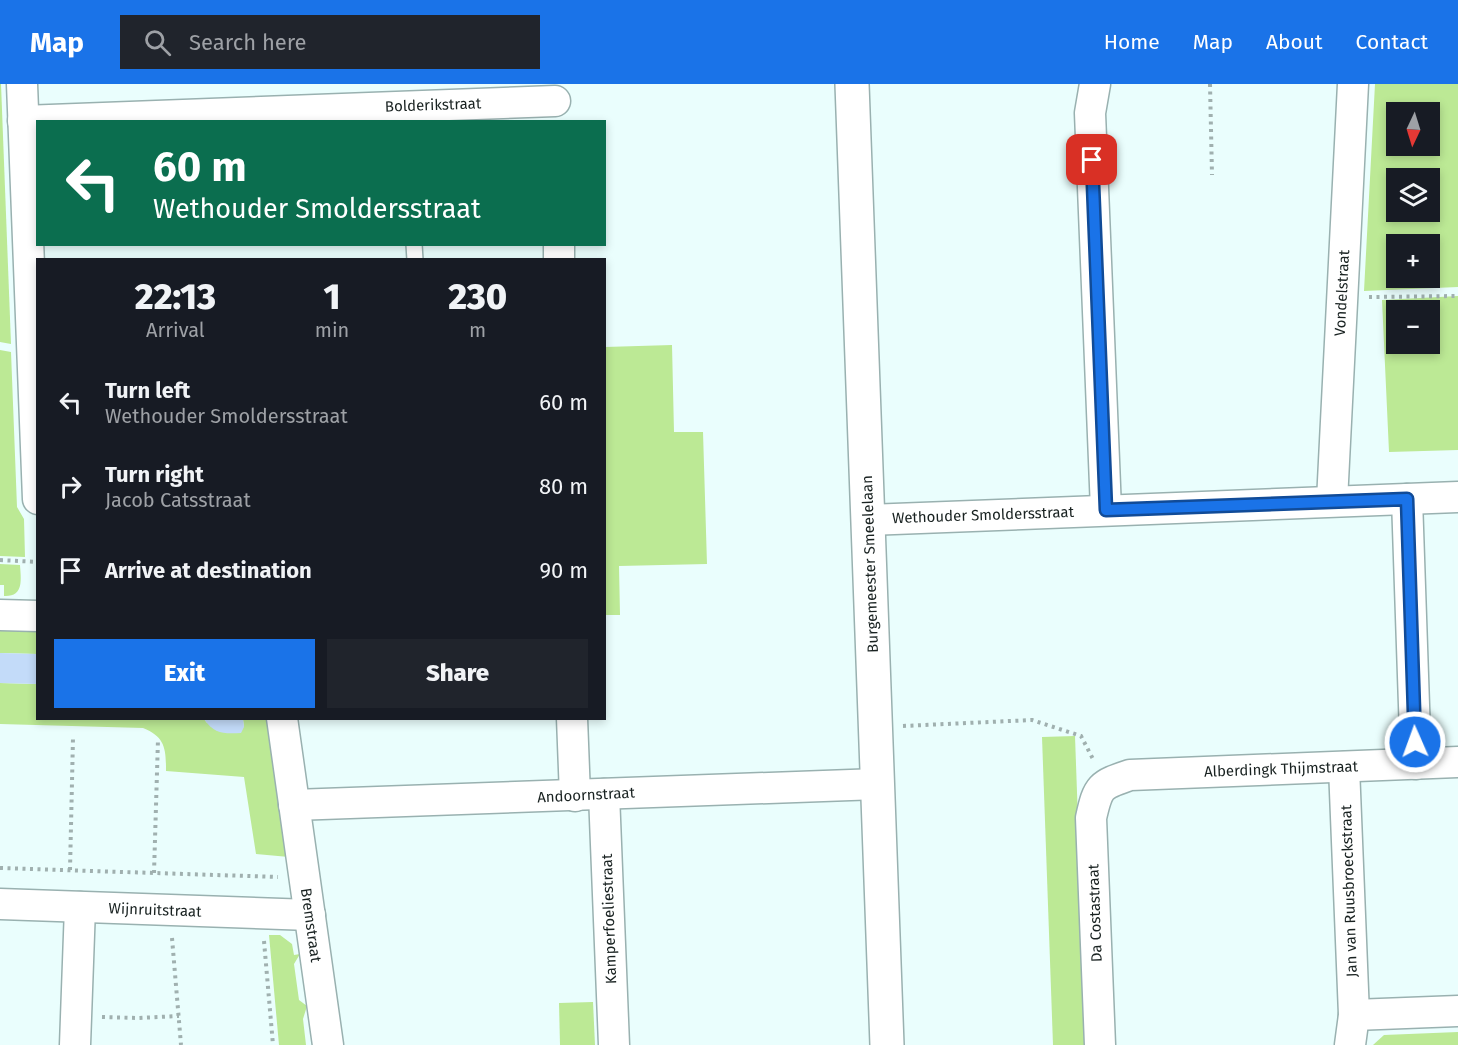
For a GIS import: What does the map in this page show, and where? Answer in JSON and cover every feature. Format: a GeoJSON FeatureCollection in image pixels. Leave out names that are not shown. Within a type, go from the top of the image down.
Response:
{"type":"FeatureCollection","features":[{"type":"Feature","properties":{"kind":"street"},"geometry":{"type":"LineString","coordinates":[[21,84],[36,400]]}},
{"type":"Feature","properties":{"kind":"street","name":"Burgemeester Smeelelaan"},"geometry":{"type":"LineString","coordinates":[[852,84],[887,1045]]}},
{"type":"Feature","properties":{"kind":"street"},"geometry":{"type":"LineString","coordinates":[[1095,84],[1090,113],[1106,510]]}},
{"type":"Feature","properties":{"kind":"street","name":"Vondelstraat"},"geometry":{"type":"LineString","coordinates":[[1332,501],[1353,84]]}},
{"type":"Feature","properties":{"kind":"street","name":"Bolderikstraat"},"geometry":{"type":"LineString","coordinates":[[78,120],[409,114],[555,102]]}},
{"type":"Feature","properties":{"kind":"street","name":"Bolderikstraat"},"geometry":{"type":"LineString","coordinates":[[23,121],[36,121]]}},
{"type":"Feature","properties":{"kind":"street","name":"Wethouder Smoldersstraat"},"geometry":{"type":"LineString","coordinates":[[868,520],[1458,496]]}},
{"type":"Feature","properties":{"kind":"street"},"geometry":{"type":"LineString","coordinates":[[1407,499],[1416,764]]}},
{"type":"Feature","properties":{"kind":"street"},"geometry":{"type":"LineString","coordinates":[[0,615],[36,616]]}},
{"type":"Feature","properties":{"kind":"street","name":"Bremstraat"},"geometry":{"type":"LineString","coordinates":[[282,720],[328,1045]]}},
{"type":"Feature","properties":{"kind":"street"},"geometry":{"type":"LineString","coordinates":[[572,720],[575,796]]}},
{"type":"Feature","properties":{"kind":"street","name":"Alberdingk Thijmstraat"},"geometry":{"type":"LineString","coordinates":[[1106,783],[1130,775],[1458,762]]}},
{"type":"Feature","properties":{"kind":"street","name":"Jan van Ruusbroeckstraat"},"geometry":{"type":"LineString","coordinates":[[1344,767],[1354,1015],[1350,1045]]}},
{"type":"Feature","properties":{"kind":"street","name":"Da Costastraat"},"geometry":{"type":"LineString","coordinates":[[1100,1045],[1091,818],[1096,798],[1106,783]]}},
{"type":"Feature","properties":{"kind":"street","name":"Andoornstraat"},"geometry":{"type":"LineString","coordinates":[[294,805],[878,784]]}},
{"type":"Feature","properties":{"kind":"street","name":"Kamperfoeliestraat"},"geometry":{"type":"LineString","coordinates":[[604,794],[614,1045]]}},
{"type":"Feature","properties":{"kind":"street","name":"Wijnruitstraat"},"geometry":{"type":"LineString","coordinates":[[0,904],[309,915]]}},
{"type":"Feature","properties":{"kind":"street"},"geometry":{"type":"LineString","coordinates":[[75,1045],[80,907]]}},
{"type":"Feature","properties":{"kind":"street"},"geometry":{"type":"LineString","coordinates":[[1354,1015],[1458,1011]]}},
{"type":"Feature","properties":{"kind":"path"},"geometry":{"type":"LineString","coordinates":[[1210,84],[1212,175]]}},
{"type":"Feature","properties":{"kind":"path"},"geometry":{"type":"LineString","coordinates":[[1342,297],[1458,296]]}},
{"type":"Feature","properties":{"kind":"path"},"geometry":{"type":"LineString","coordinates":[[0,561],[36,562]]}},
{"type":"Feature","properties":{"kind":"path"},"geometry":{"type":"LineString","coordinates":[[902,726],[1032,720],[1081,736],[1106,783]]}},
{"type":"Feature","properties":{"kind":"path"},"geometry":{"type":"LineString","coordinates":[[70,870],[73,738]]}},
{"type":"Feature","properties":{"kind":"path"},"geometry":{"type":"LineString","coordinates":[[154,873],[158,739]]}},
{"type":"Feature","properties":{"kind":"path"},"geometry":{"type":"LineString","coordinates":[[0,868],[304,878]]}},
{"type":"Feature","properties":{"kind":"path"},"geometry":{"type":"LineString","coordinates":[[169,910],[181,1045]]}},
{"type":"Feature","properties":{"kind":"path"},"geometry":{"type":"LineString","coordinates":[[262,913],[273,1045]]}},
{"type":"Feature","properties":{"kind":"path"},"geometry":{"type":"LineString","coordinates":[[76,1016],[138,1018],[179,1016]]}},
{"type":"Feature","properties":{"kind":"green space"},"geometry":{"type":"Polygon","coordinates":[[[1,84],[11,344],[0,342],[1,84]]]}},
{"type":"Feature","properties":{"kind":"green space"},"geometry":{"type":"Polygon","coordinates":[[[1375,84],[1458,84],[1458,287],[1440,288],[1440,234],[1386,234],[1386,288],[1434,288],[1364,291],[1375,84]]]}},
{"type":"Feature","properties":{"kind":"green space"},"geometry":{"type":"Polygon","coordinates":[[[1458,296],[1458,450],[1389,452],[1382,300],[1458,296]]]}},
{"type":"Feature","properties":{"kind":"green space"},"geometry":{"type":"Polygon","coordinates":[[[672,345],[674,432],[703,432],[707,564],[619,566],[620,615],[606,615],[606,347],[672,345]]]}},
{"type":"Feature","properties":{"kind":"green space"},"geometry":{"type":"Polygon","coordinates":[[[0,350],[11,352],[17,507],[24,519],[25,557],[0,556],[0,350]]]}},
{"type":"Feature","properties":{"kind":"green space"},"geometry":{"type":"Polygon","coordinates":[[[0,564],[20,565],[20,587],[15,594],[4,596],[4,585],[0,585],[0,564]]]}},
{"type":"Feature","properties":{"kind":"green space"},"geometry":{"type":"Polygon","coordinates":[[[0,628],[36,629],[36,654],[0,653],[0,628]]]}},
{"type":"Feature","properties":{"kind":"green space"},"geometry":{"type":"Polygon","coordinates":[[[0,683],[36,684],[36,720],[205,720],[207,723],[244,727],[243,720],[267,720],[289,857],[256,854],[244,777],[166,771],[163,744],[150,731],[143,728],[0,724],[0,683]]]}},
{"type":"Feature","properties":{"kind":"green space"},"geometry":{"type":"Polygon","coordinates":[[[1075,736],[1086,1045],[1053,1045],[1042,737],[1075,736]]]}},
{"type":"Feature","properties":{"kind":"green space"},"geometry":{"type":"Polygon","coordinates":[[[269,935],[280,935],[292,944],[294,955],[300,954],[294,964],[299,1000],[307,1006],[303,1019],[306,1045],[279,1045],[269,935]]]}},
{"type":"Feature","properties":{"kind":"green space"},"geometry":{"type":"Polygon","coordinates":[[[593,1002],[595,1045],[560,1045],[559,1003],[593,1002]]]}},
{"type":"Feature","properties":{"kind":"green space"},"geometry":{"type":"Polygon","coordinates":[[[1458,1032],[1458,1045],[1373,1045],[1384,1035],[1458,1032]]]}},
{"type":"Feature","properties":{"kind":"water"},"geometry":{"type":"Polygon","coordinates":[[[0,653],[36,654],[36,684],[0,683],[0,653]]]}},
{"type":"Feature","properties":{"kind":"water"},"geometry":{"type":"Polygon","coordinates":[[[205,720],[243,720],[244,727],[241,733],[224,733],[212,728],[205,720]]]}},
{"type":"Feature","properties":{"kind":"route"},"geometry":{"type":"LineString","coordinates":[[1092,160],[1106,510],[1407,499],[1415,742]]}}]}
